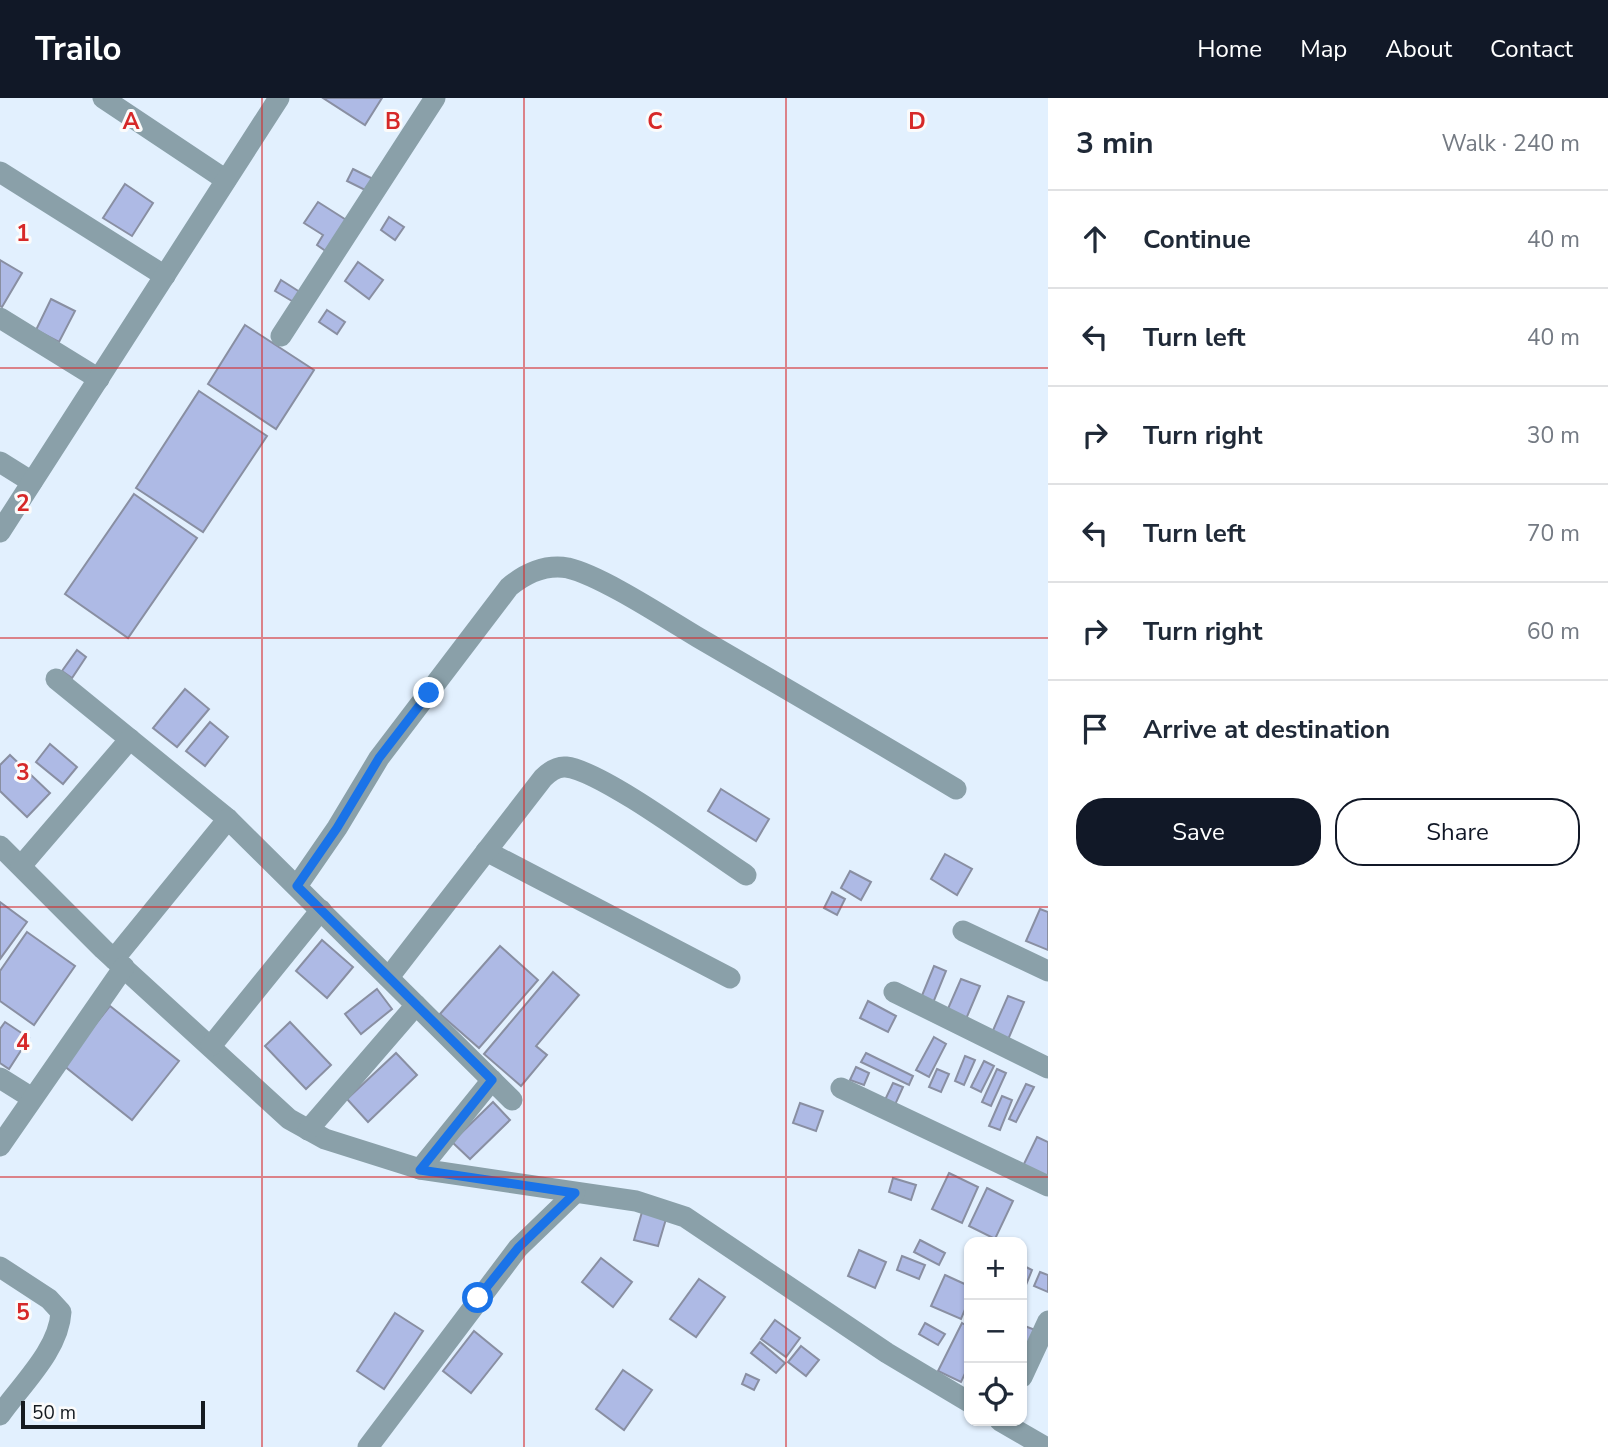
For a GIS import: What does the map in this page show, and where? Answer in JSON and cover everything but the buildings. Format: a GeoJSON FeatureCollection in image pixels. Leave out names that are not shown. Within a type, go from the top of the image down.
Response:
{"type":"FeatureCollection","features":[{"type":"Feature","properties":{"kind":"street"},"geometry":{"type":"LineString","coordinates":[[103,98],[226,180]]}},
{"type":"Feature","properties":{"kind":"street"},"geometry":{"type":"LineString","coordinates":[[0,532],[279,98]]}},
{"type":"Feature","properties":{"kind":"street"},"geometry":{"type":"LineString","coordinates":[[281,336],[435,98]]}},
{"type":"Feature","properties":{"kind":"street"},"geometry":{"type":"LineString","coordinates":[[0,172],[165,276]]}},
{"type":"Feature","properties":{"kind":"street"},"geometry":{"type":"LineString","coordinates":[[0,318],[99,379]]}},
{"type":"Feature","properties":{"kind":"street"},"geometry":{"type":"LineString","coordinates":[[0,462],[32,482]]}},
{"type":"Feature","properties":{"kind":"street"},"geometry":{"type":"LineString","coordinates":[[297,886],[337,828],[379,758],[509,587],[527,572],[548,568],[567,568],[588,576],[654,611],[956,789]]}},
{"type":"Feature","properties":{"kind":"street"},"geometry":{"type":"LineString","coordinates":[[56,679],[228,819],[512,1100]]}},
{"type":"Feature","properties":{"kind":"street"},"geometry":{"type":"LineString","coordinates":[[21,866],[130,739]]}},
{"type":"Feature","properties":{"kind":"street"},"geometry":{"type":"LineString","coordinates":[[388,977],[543,778],[551,770],[563,766],[599,779],[746,875]]}},
{"type":"Feature","properties":{"kind":"street"},"geometry":{"type":"LineString","coordinates":[[0,1146],[119,963],[228,819]]}},
{"type":"Feature","properties":{"kind":"street"},"geometry":{"type":"LineString","coordinates":[[0,846],[119,963],[289,1119],[308,1130],[324,1139],[420,1170],[636,1201],[684,1217],[887,1353],[964,1399]]}},
{"type":"Feature","properties":{"kind":"street"},"geometry":{"type":"LineString","coordinates":[[486,851],[730,978]]}},
{"type":"Feature","properties":{"kind":"street"},"geometry":{"type":"LineString","coordinates":[[211,1046],[321,910]]}},
{"type":"Feature","properties":{"kind":"street"},"geometry":{"type":"LineString","coordinates":[[963,932],[1048,971]]}},
{"type":"Feature","properties":{"kind":"street"},"geometry":{"type":"LineString","coordinates":[[894,992],[1048,1068]]}},
{"type":"Feature","properties":{"kind":"street"},"geometry":{"type":"LineString","coordinates":[[308,1130],[416,1004]]}},
{"type":"Feature","properties":{"kind":"street"},"geometry":{"type":"LineString","coordinates":[[0,1078],[32,1098]]}},
{"type":"Feature","properties":{"kind":"street"},"geometry":{"type":"LineString","coordinates":[[420,1170],[492,1080]]}},
{"type":"Feature","properties":{"kind":"street"},"geometry":{"type":"LineString","coordinates":[[841,1088],[1048,1186]]}},
{"type":"Feature","properties":{"kind":"street"},"geometry":{"type":"LineString","coordinates":[[368,1447],[518,1248],[575,1193]]}},
{"type":"Feature","properties":{"kind":"street"},"geometry":{"type":"LineString","coordinates":[[0,1267],[49,1300],[61,1312],[60,1328],[51,1345],[0,1415]]}},
{"type":"Feature","properties":{"kind":"street"},"geometry":{"type":"LineString","coordinates":[[1027,1366],[1048,1321]]}},
{"type":"Feature","properties":{"kind":"street"},"geometry":{"type":"LineString","coordinates":[[1009,1426],[1045,1447]]}},
{"type":"Feature","properties":{"kind":"route"},"geometry":{"type":"LineString","coordinates":[[429,693],[379,758],[337,828],[297,886],[492,1080],[420,1170],[575,1193],[518,1248],[478,1298]]}}]}
